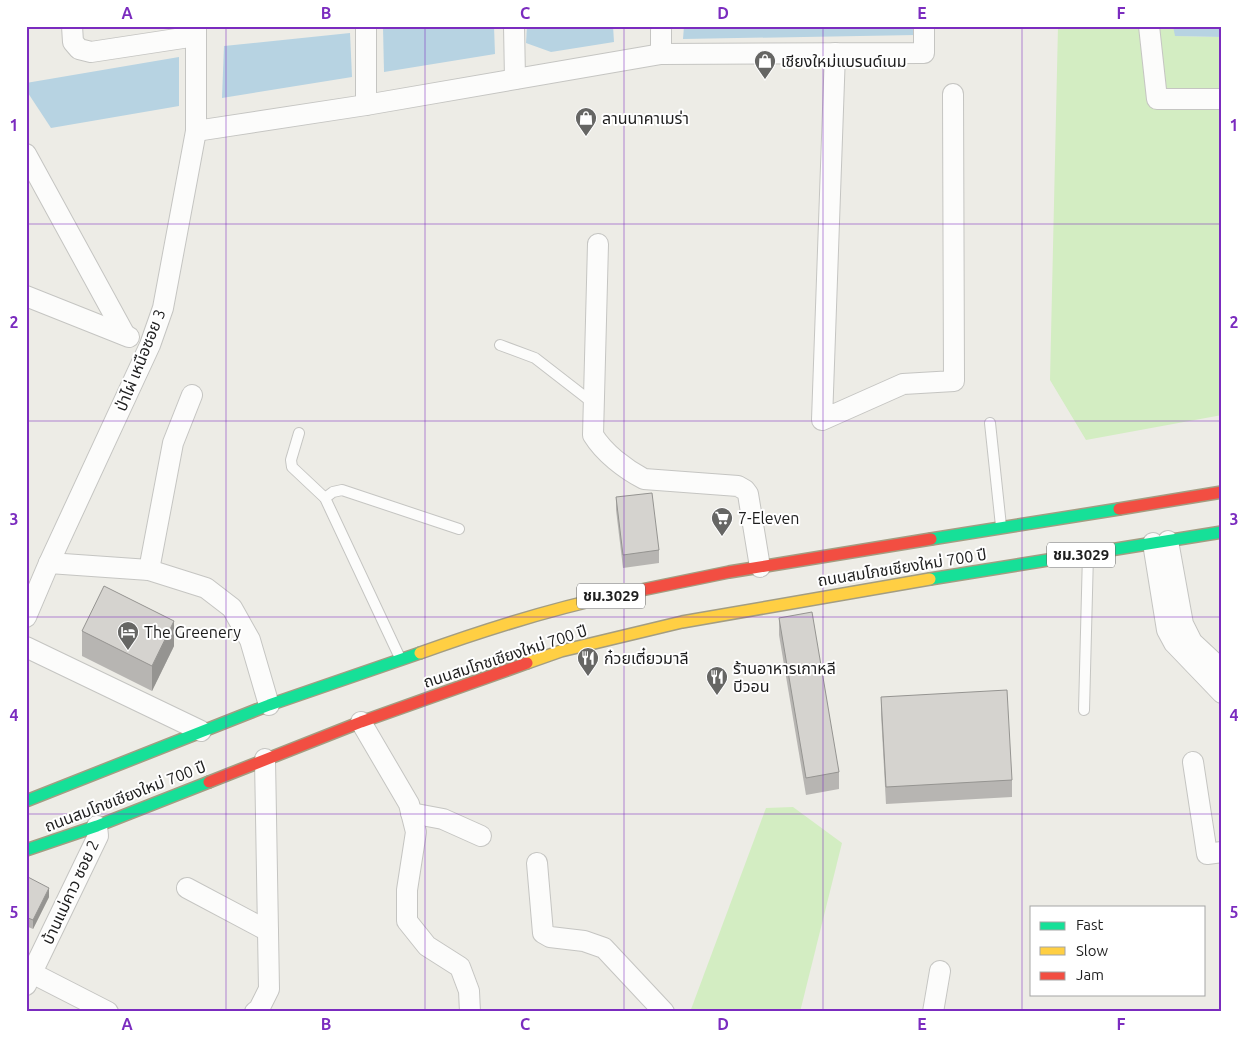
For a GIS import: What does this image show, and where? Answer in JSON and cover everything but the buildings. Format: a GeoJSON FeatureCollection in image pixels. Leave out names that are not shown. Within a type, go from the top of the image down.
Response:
{"type":"FeatureCollection","features":[{"type":"Feature","properties":{"kind":"main road","name":"ถนนสมโภชเชียงใหม่ 700 ปี"},"geometry":{"type":"LineString","coordinates":[[26,801],[269,705],[468,636],[584,602],[760,567],[1222,492]]}},
{"type":"Feature","properties":{"kind":"main road","name":"ถนนสมโภชเชียงใหม่ 700 ปี"},"geometry":{"type":"LineString","coordinates":[[26,850],[97,826],[361,722],[561,651],[672,625],[837,594],[1222,532]]}},
{"type":"Feature","properties":{"kind":"street"},"geometry":{"type":"LineString","coordinates":[[72,26],[73,42],[79,49],[90,52],[196,31]]}},
{"type":"Feature","properties":{"kind":"street"},"geometry":{"type":"LineString","coordinates":[[366,26],[366,104]]}},
{"type":"Feature","properties":{"kind":"street"},"geometry":{"type":"LineString","coordinates":[[514,26],[515,79]]}},
{"type":"Feature","properties":{"kind":"street"},"geometry":{"type":"LineString","coordinates":[[661,26],[661,54]]}},
{"type":"Feature","properties":{"kind":"street"},"geometry":{"type":"LineString","coordinates":[[196,131],[661,54],[924,52],[924,26]]}},
{"type":"Feature","properties":{"kind":"street"},"geometry":{"type":"LineString","coordinates":[[1149,26],[1158,99],[1222,99]]}},
{"type":"Feature","properties":{"kind":"street","name":"ป่าไผ่ เหนือซอย 3"},"geometry":{"type":"LineString","coordinates":[[26,617],[150,345],[163,308],[196,131],[196,31]]}},
{"type":"Feature","properties":{"kind":"street"},"geometry":{"type":"LineString","coordinates":[[835,53],[822,420],[903,384],[954,381],[953,94]]}},
{"type":"Feature","properties":{"kind":"street"},"geometry":{"type":"LineString","coordinates":[[26,154],[125,335]]}},
{"type":"Feature","properties":{"kind":"street"},"geometry":{"type":"LineString","coordinates":[[598,244],[593,435],[599,446],[644,479],[738,486],[745,490],[748,494],[760,567]]}},
{"type":"Feature","properties":{"kind":"street"},"geometry":{"type":"LineString","coordinates":[[26,296],[150,345]]}},
{"type":"Feature","properties":{"kind":"street"},"geometry":{"type":"LineString","coordinates":[[148,570],[173,443],[192,395]]}},
{"type":"Feature","properties":{"kind":"street"},"geometry":{"type":"LineString","coordinates":[[1160,542],[1183,624],[1192,642],[1222,670]]}},
{"type":"Feature","properties":{"kind":"street"},"geometry":{"type":"LineString","coordinates":[[1160,542],[1167,630],[1174,643],[1222,692]]}},
{"type":"Feature","properties":{"kind":"street"},"geometry":{"type":"LineString","coordinates":[[49,563],[148,570],[206,588],[232,608],[250,640],[269,705]]}},
{"type":"Feature","properties":{"kind":"street"},"geometry":{"type":"LineString","coordinates":[[26,647],[201,731]]}},
{"type":"Feature","properties":{"kind":"street"},"geometry":{"type":"LineString","coordinates":[[361,722],[409,804],[416,832],[407,890],[407,921],[427,946],[460,967],[469,991],[470,1012]]}},
{"type":"Feature","properties":{"kind":"street"},"geometry":{"type":"LineString","coordinates":[[255,1012],[269,989],[265,759]]}},
{"type":"Feature","properties":{"kind":"street"},"geometry":{"type":"LineString","coordinates":[[1193,762],[1207,854],[1222,852]]}},
{"type":"Feature","properties":{"kind":"street"},"geometry":{"type":"LineString","coordinates":[[411,813],[443,819],[481,836]]}},
{"type":"Feature","properties":{"kind":"street","name":"บ้านแม่คาว ซอย 2"},"geometry":{"type":"LineString","coordinates":[[28,976],[98,836],[97,826]]}},
{"type":"Feature","properties":{"kind":"street"},"geometry":{"type":"LineString","coordinates":[[537,864],[543,933],[550,937],[584,941],[604,948],[664,1012]]}},
{"type":"Feature","properties":{"kind":"street"},"geometry":{"type":"LineString","coordinates":[[187,888],[268,931]]}},
{"type":"Feature","properties":{"kind":"street"},"geometry":{"type":"LineString","coordinates":[[933,1012],[940,971]]}},
{"type":"Feature","properties":{"kind":"street"},"geometry":{"type":"LineString","coordinates":[[28,976],[108,1012]]}},
{"type":"Feature","properties":{"kind":"lane"},"geometry":{"type":"LineString","coordinates":[[500,345],[535,358],[593,404]]}},
{"type":"Feature","properties":{"kind":"lane"},"geometry":{"type":"LineString","coordinates":[[990,423],[1001,527]]}},
{"type":"Feature","properties":{"kind":"lane"},"geometry":{"type":"LineString","coordinates":[[299,433],[291,460],[292,467],[325,498],[400,659]]}},
{"type":"Feature","properties":{"kind":"lane"},"geometry":{"type":"LineString","coordinates":[[325,498],[333,492],[342,490],[459,529]]}},
{"type":"Feature","properties":{"kind":"lane"},"geometry":{"type":"LineString","coordinates":[[1084,710],[1088,554]]}},
{"type":"Feature","properties":{"kind":"green space"},"geometry":{"type":"Polygon","coordinates":[[[1058,26],[1173,26],[1176,36],[1222,37],[1222,415],[1086,440],[1050,380],[1058,26]]]}},
{"type":"Feature","properties":{"kind":"green space"},"geometry":{"type":"Polygon","coordinates":[[[793,807],[842,843],[800,1012],[690,1012],[766,808],[793,807]]]}},
{"type":"Feature","properties":{"kind":"water"},"geometry":{"type":"Polygon","coordinates":[[[494,26],[495,54],[384,72],[383,27],[494,26]]]}},
{"type":"Feature","properties":{"kind":"water"},"geometry":{"type":"Polygon","coordinates":[[[527,26],[613,26],[614,42],[551,52],[526,43],[527,26]]]}},
{"type":"Feature","properties":{"kind":"water"},"geometry":{"type":"Polygon","coordinates":[[[684,26],[915,26],[916,35],[683,39],[684,26]]]}},
{"type":"Feature","properties":{"kind":"water"},"geometry":{"type":"Polygon","coordinates":[[[1173,26],[1222,26],[1222,37],[1175,36],[1173,26]]]}},
{"type":"Feature","properties":{"kind":"water"},"geometry":{"type":"Polygon","coordinates":[[[350,33],[352,77],[222,98],[224,46],[350,33]]]}},
{"type":"Feature","properties":{"kind":"water"},"geometry":{"type":"Polygon","coordinates":[[[179,57],[179,106],[51,128],[26,90],[26,83],[179,57]]]}},
{"type":"Feature","properties":{"kind":"traffic: fast"},"geometry":{"type":"LineString","coordinates":[[931,539],[1119,509]]}},
{"type":"Feature","properties":{"kind":"traffic: fast"},"geometry":{"type":"LineString","coordinates":[[930,579],[1222,532]]}},
{"type":"Feature","properties":{"kind":"traffic: fast"},"geometry":{"type":"LineString","coordinates":[[26,801],[269,705],[420,653]]}},
{"type":"Feature","properties":{"kind":"traffic: fast"},"geometry":{"type":"LineString","coordinates":[[26,850],[97,826],[209,782]]}},
{"type":"Feature","properties":{"kind":"traffic: slow"},"geometry":{"type":"LineString","coordinates":[[527,663],[561,651],[682,622],[930,579]]}},
{"type":"Feature","properties":{"kind":"traffic: slow"},"geometry":{"type":"LineString","coordinates":[[420,653],[517,621],[617,595]]}},
{"type":"Feature","properties":{"kind":"traffic: jam"},"geometry":{"type":"LineString","coordinates":[[1119,509],[1222,492]]}},
{"type":"Feature","properties":{"kind":"traffic: jam"},"geometry":{"type":"LineString","coordinates":[[617,595],[729,572],[931,539]]}},
{"type":"Feature","properties":{"kind":"traffic: jam"},"geometry":{"type":"LineString","coordinates":[[209,782],[361,722],[527,663]]}},
{"type":"Feature","properties":{"kind":"place","name":"เชียงใหม่แบรนด์เนม"},"geometry":{"type":"Point","coordinates":[765,80]}},
{"type":"Feature","properties":{"kind":"place","name":"ลานนาคาเมร่า"},"geometry":{"type":"Point","coordinates":[586,137]}},
{"type":"Feature","properties":{"kind":"place","name":"7-Eleven"},"geometry":{"type":"Point","coordinates":[722,537]}},
{"type":"Feature","properties":{"kind":"place","name":"The Greenery"},"geometry":{"type":"Point","coordinates":[128,651]}},
{"type":"Feature","properties":{"kind":"place","name":"ก๋วยเตี๋ยวมาลี"},"geometry":{"type":"Point","coordinates":[588,677]}},
{"type":"Feature","properties":{"kind":"place","name":"ร้านอาหารเกาหลี บีวอน"},"geometry":{"type":"Point","coordinates":[717,696]}}]}
